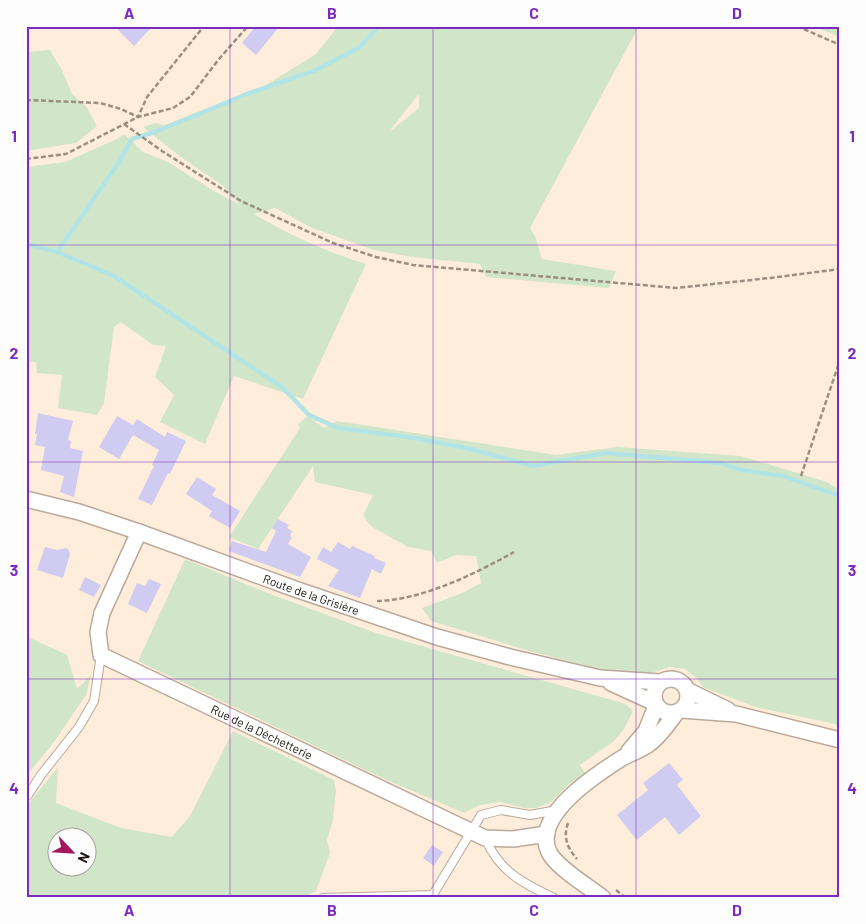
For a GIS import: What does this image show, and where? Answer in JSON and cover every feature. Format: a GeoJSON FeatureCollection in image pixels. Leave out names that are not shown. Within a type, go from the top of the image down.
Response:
{"type":"FeatureCollection","features":[{"type":"Feature","properties":{"kind":"street","name":"Route de la Grisière"},"geometry":{"type":"LineString","coordinates":[[26,499],[79,512],[353,610],[510,658],[600,678],[660,682],[672,679],[684,685],[687,690],[736,714]]}},
{"type":"Feature","properties":{"kind":"street"},"geometry":{"type":"LineString","coordinates":[[101,654],[98,632],[102,613],[139,532]]}},
{"type":"Feature","properties":{"kind":"street","name":"Rue de la Déchetterie"},"geometry":{"type":"LineString","coordinates":[[101,654],[440,815],[478,835],[513,839],[547,834]]}},
{"type":"Feature","properties":{"kind":"street","name":"Route de la Grisière"},"geometry":{"type":"LineString","coordinates":[[600,678],[656,705],[665,713],[679,711],[736,714],[840,740]]}},
{"type":"Feature","properties":{"kind":"street"},"geometry":{"type":"LineString","coordinates":[[623,758],[646,730],[656,705],[654,692],[660,682]]}},
{"type":"Feature","properties":{"kind":"street"},"geometry":{"type":"LineString","coordinates":[[608,893],[558,863],[550,854],[547,834],[550,824],[558,810],[571,796],[623,758],[648,745],[656,738],[688,701],[687,690]]}},
{"type":"Feature","properties":{"kind":"lane"},"geometry":{"type":"LineString","coordinates":[[28,795],[78,727],[94,701],[101,654]]}},
{"type":"Feature","properties":{"kind":"lane"},"geometry":{"type":"LineString","coordinates":[[323,898],[433,897],[478,835],[481,815],[501,810],[530,815],[558,810]]}},
{"type":"Feature","properties":{"kind":"lane"},"geometry":{"type":"LineString","coordinates":[[478,835],[504,868],[533,888],[554,898]]}},
{"type":"Feature","properties":{"kind":"path"},"geometry":{"type":"LineString","coordinates":[[138,116],[147,97],[204,26]]}},
{"type":"Feature","properties":{"kind":"path"},"geometry":{"type":"LineString","coordinates":[[26,159],[66,154],[138,116],[173,108],[190,97],[219,59],[248,26]]}},
{"type":"Feature","properties":{"kind":"path"},"geometry":{"type":"LineString","coordinates":[[798,26],[840,44]]}},
{"type":"Feature","properties":{"kind":"path"},"geometry":{"type":"LineString","coordinates":[[26,100],[100,103],[138,116]]}},
{"type":"Feature","properties":{"kind":"path"},"geometry":{"type":"LineString","coordinates":[[124,124],[162,151],[241,201],[333,243],[376,258],[413,265],[676,288],[840,269]]}},
{"type":"Feature","properties":{"kind":"path"},"geometry":{"type":"LineString","coordinates":[[802,476],[840,360]]}},
{"type":"Feature","properties":{"kind":"path"},"geometry":{"type":"LineString","coordinates":[[353,610],[360,603],[389,601],[473,574],[514,552]]}},
{"type":"Feature","properties":{"kind":"path"},"geometry":{"type":"LineString","coordinates":[[572,817],[565,836],[566,843],[578,860]]}},
{"type":"Feature","properties":{"kind":"path"},"geometry":{"type":"LineString","coordinates":[[608,893],[626,898]]}},
{"type":"Feature","properties":{"kind":"green space"},"geometry":{"type":"Polygon","coordinates":[[[338,26],[639,26],[530,228],[535,236],[542,259],[616,271],[609,288],[486,277],[480,264],[412,257],[374,250],[312,228],[275,208],[254,214],[308,242],[366,264],[303,399],[234,376],[205,444],[160,422],[174,395],[155,377],[166,346],[153,345],[121,322],[114,327],[104,403],[97,415],[58,408],[62,375],[37,373],[36,362],[26,362],[26,167],[65,162],[117,139],[124,134],[143,152],[168,162],[240,205],[222,185],[178,155],[143,127],[155,123],[165,125],[263,87],[316,54],[338,26]],[[418,95],[389,132],[419,108],[418,95]]]}},
{"type":"Feature","properties":{"kind":"green space"},"geometry":{"type":"Polygon","coordinates":[[[812,26],[840,26],[840,37],[812,26]]]}},
{"type":"Feature","properties":{"kind":"green space"},"geometry":{"type":"Polygon","coordinates":[[[50,50],[62,70],[72,94],[86,106],[97,126],[76,143],[26,151],[26,52],[50,50]]]}},
{"type":"Feature","properties":{"kind":"green space"},"geometry":{"type":"Polygon","coordinates":[[[308,416],[324,428],[337,421],[556,455],[617,447],[741,456],[827,482],[840,490],[840,725],[755,707],[703,687],[685,669],[670,667],[647,674],[607,671],[533,652],[431,621],[422,608],[462,593],[481,583],[476,556],[456,555],[437,563],[431,551],[408,547],[372,527],[363,516],[373,495],[315,482],[313,466],[258,549],[229,537],[300,428],[298,424],[308,416]]]}},
{"type":"Feature","properties":{"kind":"green space"},"geometry":{"type":"Polygon","coordinates":[[[185,559],[265,592],[376,633],[626,704],[633,711],[624,729],[614,741],[580,765],[585,773],[568,785],[550,803],[536,808],[523,808],[501,802],[480,805],[464,813],[380,777],[138,661],[185,559]]]}},
{"type":"Feature","properties":{"kind":"green space"},"geometry":{"type":"Polygon","coordinates":[[[26,636],[67,655],[77,689],[91,675],[86,695],[54,742],[26,776],[26,636]]]}},
{"type":"Feature","properties":{"kind":"green space"},"geometry":{"type":"Polygon","coordinates":[[[233,731],[334,780],[336,790],[333,820],[327,840],[330,853],[316,891],[301,898],[26,898],[26,807],[58,767],[56,803],[121,828],[172,837],[190,816],[233,731]]]}},
{"type":"Feature","properties":{"kind":"building"},"geometry":{"type":"Polygon","coordinates":[[[114,26],[153,26],[134,46],[114,26]]]}},
{"type":"Feature","properties":{"kind":"building"},"geometry":{"type":"Polygon","coordinates":[[[256,26],[280,26],[256,55],[242,43],[256,26]]]}},
{"type":"Feature","properties":{"kind":"building"},"geometry":{"type":"Polygon","coordinates":[[[38,413],[73,421],[68,440],[71,441],[70,448],[83,451],[74,497],[60,492],[64,476],[41,470],[45,447],[35,445],[38,413]]]}},
{"type":"Feature","properties":{"kind":"building"},"geometry":{"type":"Polygon","coordinates":[[[117,416],[133,425],[137,419],[165,437],[167,432],[186,441],[152,505],[138,499],[154,466],[152,465],[159,450],[133,435],[119,459],[99,447],[117,416]]]}},
{"type":"Feature","properties":{"kind":"building"},"geometry":{"type":"Polygon","coordinates":[[[197,477],[216,489],[212,495],[240,511],[230,528],[209,516],[212,511],[186,494],[197,477]]]}},
{"type":"Feature","properties":{"kind":"building"},"geometry":{"type":"Polygon","coordinates":[[[278,519],[289,525],[287,528],[292,531],[290,536],[292,537],[288,544],[311,557],[300,577],[229,551],[232,541],[266,552],[276,531],[272,528],[278,519]]]}},
{"type":"Feature","properties":{"kind":"building"},"geometry":{"type":"Polygon","coordinates":[[[338,542],[350,549],[352,546],[375,556],[374,558],[386,563],[381,574],[372,569],[360,598],[328,586],[339,570],[317,559],[323,547],[331,552],[338,542]]]}},
{"type":"Feature","properties":{"kind":"building"},"geometry":{"type":"Polygon","coordinates":[[[45,547],[57,550],[66,548],[69,550],[70,554],[63,578],[37,570],[45,547]]]}},
{"type":"Feature","properties":{"kind":"building"},"geometry":{"type":"Polygon","coordinates":[[[85,577],[101,585],[94,597],[79,590],[85,577]]]}},
{"type":"Feature","properties":{"kind":"building"},"geometry":{"type":"Polygon","coordinates":[[[149,579],[161,584],[147,613],[128,604],[137,583],[145,586],[149,579]]]}},
{"type":"Feature","properties":{"kind":"building"},"geometry":{"type":"Polygon","coordinates":[[[669,763],[683,780],[677,785],[701,816],[679,835],[665,817],[637,840],[617,815],[648,790],[643,783],[669,763]]]}},
{"type":"Feature","properties":{"kind":"building"},"geometry":{"type":"Polygon","coordinates":[[[432,845],[443,852],[434,866],[423,858],[432,845]]]}},
{"type":"Feature","properties":{"kind":"waterway"},"geometry":{"type":"LineString","coordinates":[[57,252],[115,168],[132,139],[155,132],[247,94],[316,70],[360,47],[379,26]]}},
{"type":"Feature","properties":{"kind":"waterway"},"geometry":{"type":"LineString","coordinates":[[26,244],[57,252],[114,276],[282,387],[309,415],[338,428],[408,437],[471,449],[533,466],[606,453],[722,463],[740,470],[783,476],[840,496]]}}]}
